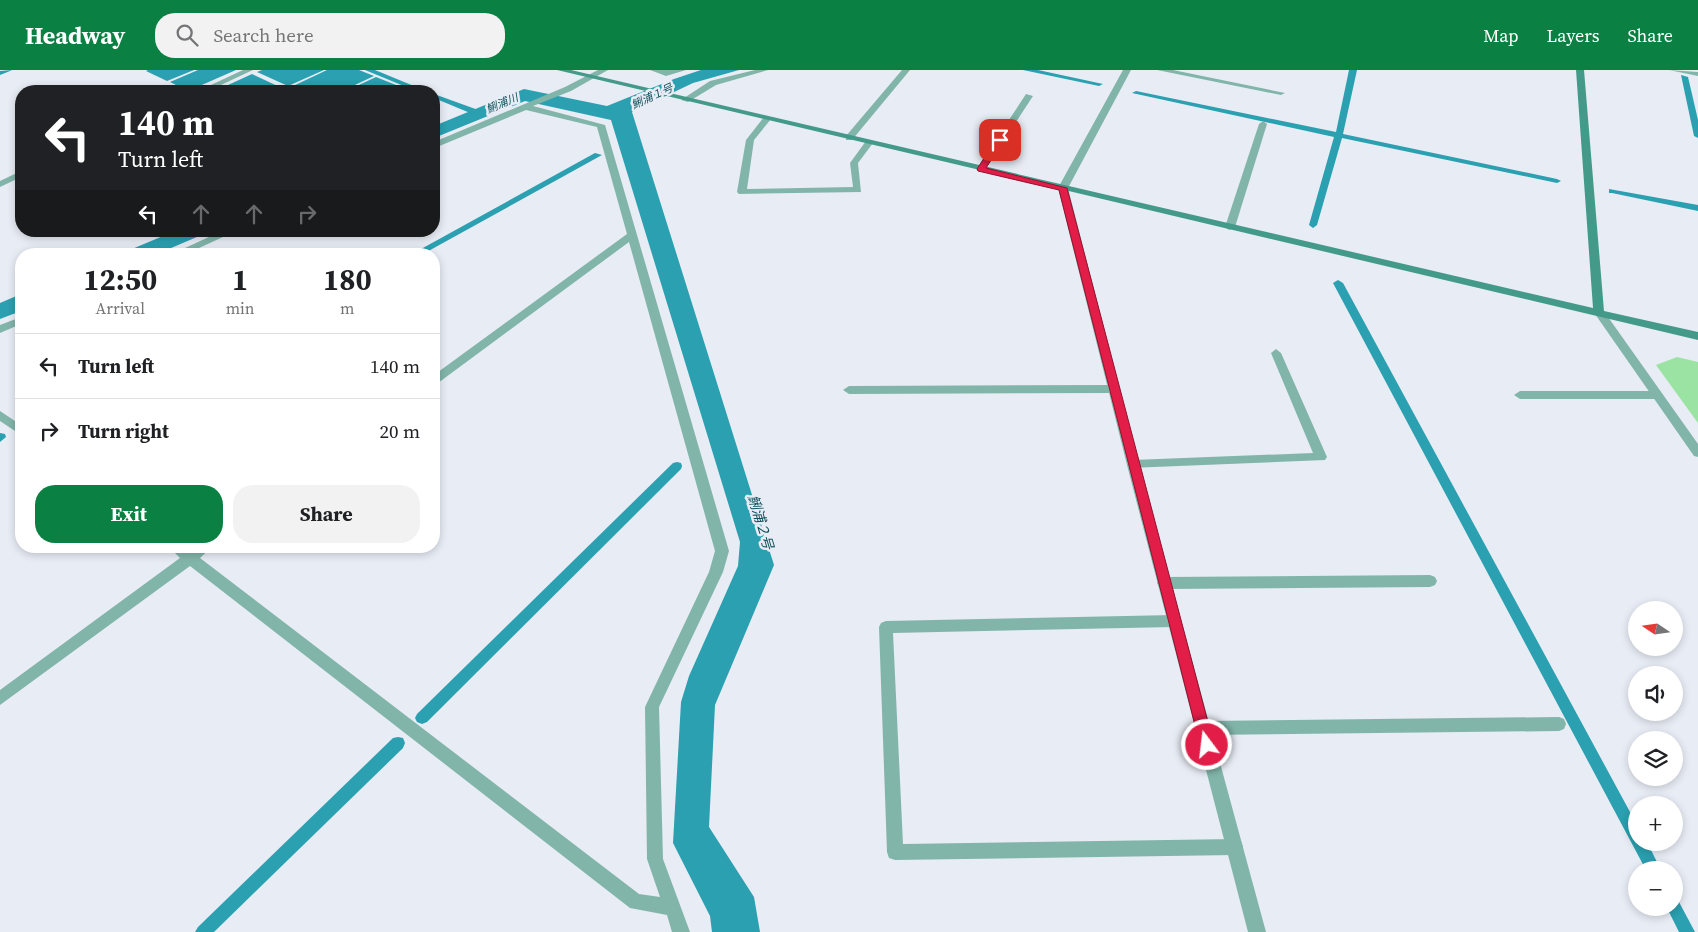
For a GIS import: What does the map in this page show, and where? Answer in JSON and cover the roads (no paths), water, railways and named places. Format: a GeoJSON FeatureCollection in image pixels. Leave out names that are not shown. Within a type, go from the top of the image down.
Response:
{"type":"FeatureCollection","features":[{"type":"Feature","properties":{"kind":"street"},"geometry":{"type":"LineString","coordinates":[[215,85],[249,70]]}},
{"type":"Feature","properties":{"kind":"street"},"geometry":{"type":"LineString","coordinates":[[561,70],[1698,336]]}},
{"type":"Feature","properties":{"kind":"street"},"geometry":{"type":"LineString","coordinates":[[440,142],[568,89],[604,70]]}},
{"type":"Feature","properties":{"kind":"street"},"geometry":{"type":"LineString","coordinates":[[654,70],[666,74],[682,70]]}},
{"type":"Feature","properties":{"kind":"street"},"geometry":{"type":"LineString","coordinates":[[681,99],[713,83],[764,70]]}},
{"type":"Feature","properties":{"kind":"street"},"geometry":{"type":"LineString","coordinates":[[848,138],[906,70]]}},
{"type":"Feature","properties":{"kind":"street"},"geometry":{"type":"LineString","coordinates":[[1127,70],[1063,188],[1113,389],[1257,932]]}},
{"type":"Feature","properties":{"kind":"street"},"geometry":{"type":"LineString","coordinates":[[1161,70],[1281,93]]}},
{"type":"Feature","properties":{"kind":"street"},"geometry":{"type":"LineString","coordinates":[[1580,70],[1598,312],[1698,453]]}},
{"type":"Feature","properties":{"kind":"street"},"geometry":{"type":"LineString","coordinates":[[1673,70],[1698,74]]}},
{"type":"Feature","properties":{"kind":"street"},"geometry":{"type":"LineString","coordinates":[[981,169],[1029,96]]}},
{"type":"Feature","properties":{"kind":"street"},"geometry":{"type":"LineString","coordinates":[[530,105],[602,125],[722,551],[716,572],[652,707],[655,859],[682,932]]}},
{"type":"Feature","properties":{"kind":"street"},"geometry":{"type":"LineString","coordinates":[[767,119],[750,140],[742,192],[858,190],[854,163],[869,143]]}},
{"type":"Feature","properties":{"kind":"street"},"geometry":{"type":"LineString","coordinates":[[1230,227],[1263,124]]}},
{"type":"Feature","properties":{"kind":"street"},"geometry":{"type":"LineString","coordinates":[[0,184],[15,177]]}},
{"type":"Feature","properties":{"kind":"street"},"geometry":{"type":"LineString","coordinates":[[440,376],[632,235]]}},
{"type":"Feature","properties":{"kind":"street"},"geometry":{"type":"LineString","coordinates":[[191,248],[217,237]]}},
{"type":"Feature","properties":{"kind":"street"},"geometry":{"type":"LineString","coordinates":[[0,329],[15,323]]}},
{"type":"Feature","properties":{"kind":"street"},"geometry":{"type":"LineString","coordinates":[[1133,465],[1321,457],[1276,353]]}},
{"type":"Feature","properties":{"kind":"street"},"geometry":{"type":"LineString","coordinates":[[849,390],[1113,389]]}},
{"type":"Feature","properties":{"kind":"street"},"geometry":{"type":"LineString","coordinates":[[1520,395],[1657,395]]}},
{"type":"Feature","properties":{"kind":"street"},"geometry":{"type":"LineString","coordinates":[[0,415],[15,426]]}},
{"type":"Feature","properties":{"kind":"street"},"geometry":{"type":"LineString","coordinates":[[183,553],[636,902],[673,908]]}},
{"type":"Feature","properties":{"kind":"street"},"geometry":{"type":"LineString","coordinates":[[0,698],[197,553]]}},
{"type":"Feature","properties":{"kind":"street"},"geometry":{"type":"LineString","coordinates":[[1164,583],[1430,581]]}},
{"type":"Feature","properties":{"kind":"street"},"geometry":{"type":"LineString","coordinates":[[1174,621],[886,627],[896,852],[1234,847]]}},
{"type":"Feature","properties":{"kind":"street"},"geometry":{"type":"LineString","coordinates":[[1203,728],[1559,724]]}},
{"type":"Feature","properties":{"kind":"water"},"geometry":{"type":"Polygon","coordinates":[[[194,70],[167,81],[146,71],[194,70]]]}},
{"type":"Feature","properties":{"kind":"water"},"geometry":{"type":"Polygon","coordinates":[[[198,70],[236,70],[202,85],[176,85],[170,82],[198,70]]]}},
{"type":"Feature","properties":{"kind":"water"},"geometry":{"type":"Polygon","coordinates":[[[262,70],[324,70],[290,85],[286,85],[257,72],[262,70]]]}},
{"type":"Feature","properties":{"kind":"water"},"geometry":{"type":"Polygon","coordinates":[[[327,70],[359,70],[374,76],[355,85],[295,85],[327,70]]]}},
{"type":"Feature","properties":{"kind":"water"},"geometry":{"type":"Polygon","coordinates":[[[701,70],[739,70],[693,83],[632,112],[774,565],[715,705],[709,827],[754,897],[760,932],[712,932],[710,916],[673,843],[681,702],[689,676],[738,566],[740,542],[611,120],[525,101],[440,136],[440,124],[524,89],[607,106],[701,70]]]}},
{"type":"Feature","properties":{"kind":"water"},"geometry":{"type":"Polygon","coordinates":[[[252,74],[275,85],[228,85],[252,74]]]}},
{"type":"Feature","properties":{"kind":"water"},"geometry":{"type":"Polygon","coordinates":[[[376,77],[396,85],[359,85],[376,77]]]}},
{"type":"Feature","properties":{"kind":"water"},"geometry":{"type":"Polygon","coordinates":[[[161,237],[197,237],[171,248],[134,248],[161,237]]]}},
{"type":"Feature","properties":{"kind":"water"},"geometry":{"type":"Polygon","coordinates":[[[15,297],[15,313],[0,319],[0,303],[15,297]]]}},
{"type":"Feature","properties":{"kind":"waterway"},"geometry":{"type":"LineString","coordinates":[[0,73],[8,70]]}},
{"type":"Feature","properties":{"kind":"waterway"},"geometry":{"type":"LineString","coordinates":[[369,70],[407,85]]}},
{"type":"Feature","properties":{"kind":"waterway"},"geometry":{"type":"LineString","coordinates":[[1027,70],[1099,84]]}},
{"type":"Feature","properties":{"kind":"waterway"},"geometry":{"type":"LineString","coordinates":[[1339,135],[1353,70]]}},
{"type":"Feature","properties":{"kind":"waterway"},"geometry":{"type":"LineString","coordinates":[[1684,77],[1698,136]]}},
{"type":"Feature","properties":{"kind":"waterway"},"geometry":{"type":"LineString","coordinates":[[1136,93],[1339,135]]}},
{"type":"Feature","properties":{"kind":"waterway"},"geometry":{"type":"LineString","coordinates":[[440,98],[478,113]]}},
{"type":"Feature","properties":{"kind":"waterway"},"geometry":{"type":"LineString","coordinates":[[1313,225],[1339,135]]}},
{"type":"Feature","properties":{"kind":"waterway"},"geometry":{"type":"LineString","coordinates":[[1339,135],[1557,181]]}},
{"type":"Feature","properties":{"kind":"waterway"},"geometry":{"type":"LineString","coordinates":[[427,248],[598,155]]}},
{"type":"Feature","properties":{"kind":"waterway"},"geometry":{"type":"LineString","coordinates":[[1612,191],[1698,208]]}},
{"type":"Feature","properties":{"kind":"waterway"},"geometry":{"type":"LineString","coordinates":[[1338,283],[1628,822]]}},
{"type":"Feature","properties":{"kind":"waterway"},"geometry":{"type":"LineString","coordinates":[[422,718],[677,466]]}},
{"type":"Feature","properties":{"kind":"waterway"},"geometry":{"type":"LineString","coordinates":[[203,932],[398,743]]}},
{"type":"Feature","properties":{"kind":"waterway"},"geometry":{"type":"LineString","coordinates":[[1644,851],[1649,861]]}},
{"type":"Feature","properties":{"kind":"waterway"},"geometry":{"type":"LineString","coordinates":[[1679,916],[1687,932]]}},
{"type":"Feature","properties":{"kind":"water label","name":"鯏浦１号"},"geometry":{"type":"Point","coordinates":[652,96]}},
{"type":"Feature","properties":{"kind":"water label","name":"鯏浦川"},"geometry":{"type":"Point","coordinates":[502,103]}},
{"type":"Feature","properties":{"kind":"water label","name":"鯏浦２号"},"geometry":{"type":"Point","coordinates":[761,522]}}]}
